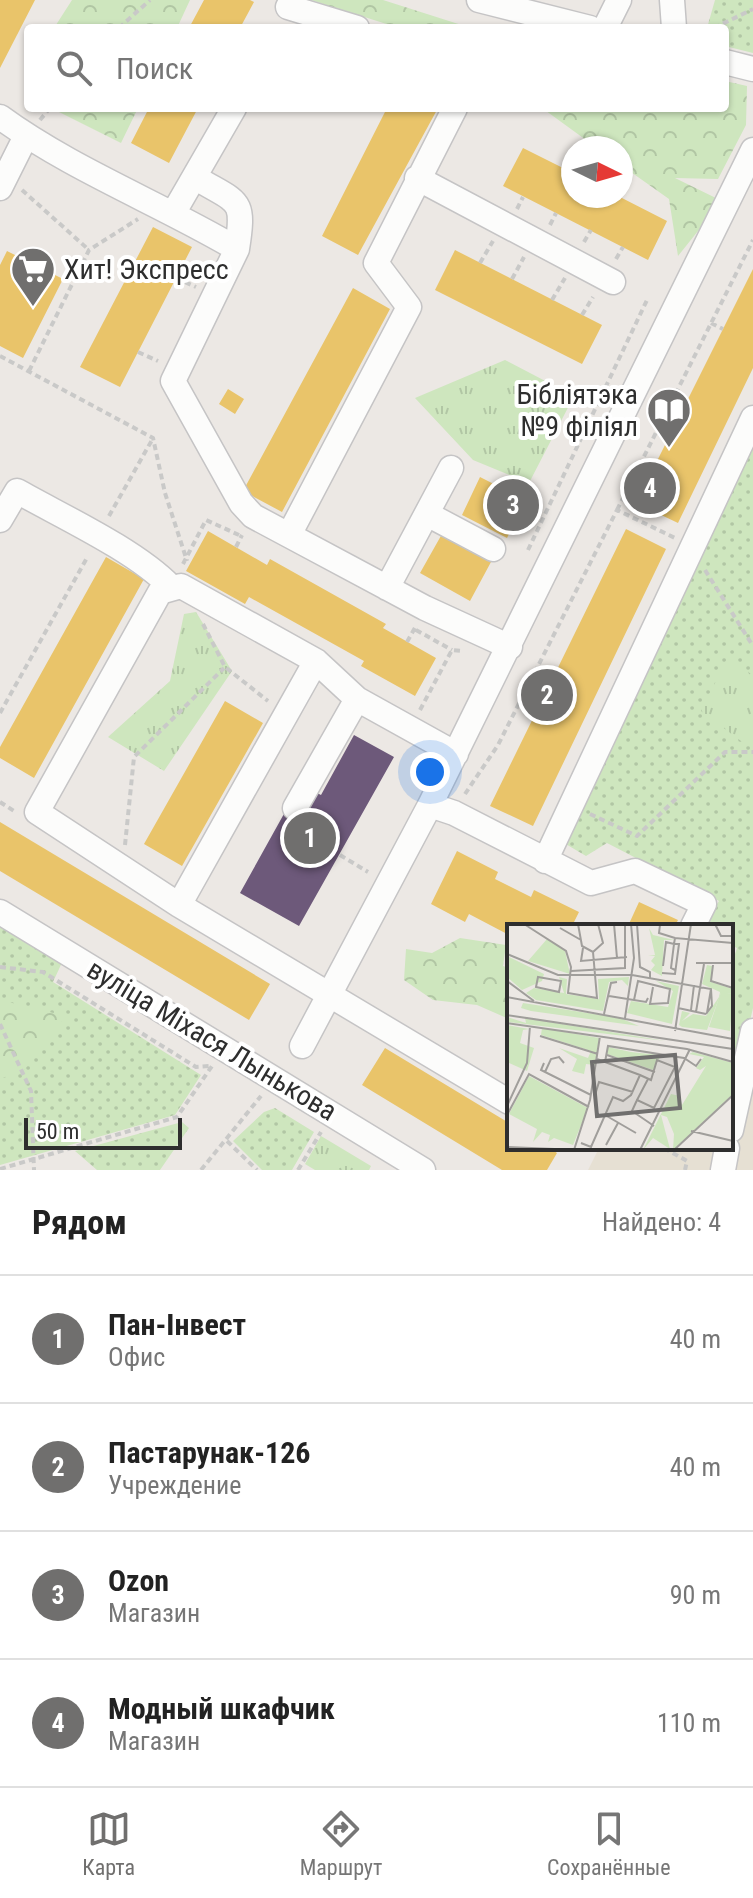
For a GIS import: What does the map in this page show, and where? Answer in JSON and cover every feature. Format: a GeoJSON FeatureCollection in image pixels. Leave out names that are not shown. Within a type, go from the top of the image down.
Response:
{"type":"FeatureCollection","features":[{"type":"Feature","properties":{"kind":"street"},"geometry":{"type":"LineString","coordinates":[[479,0],[520,5],[578,24]]}},
{"type":"Feature","properties":{"kind":"street"},"geometry":{"type":"LineString","coordinates":[[607,24],[619,0]]}},
{"type":"Feature","properties":{"kind":"street"},"geometry":{"type":"LineString","coordinates":[[672,0],[674,24]]}},
{"type":"Feature","properties":{"kind":"street"},"geometry":{"type":"LineString","coordinates":[[285,12],[339,24]]}},
{"type":"Feature","properties":{"kind":"street"},"geometry":{"type":"LineString","coordinates":[[729,63],[753,69]]}},
{"type":"Feature","properties":{"kind":"street"},"geometry":{"type":"LineString","coordinates":[[174,212],[232,112]]}},
{"type":"Feature","properties":{"kind":"street"},"geometry":{"type":"LineString","coordinates":[[289,535],[409,307],[376,263],[453,112]]}},
{"type":"Feature","properties":{"kind":"street"},"geometry":{"type":"LineString","coordinates":[[0,118],[26,136],[174,212],[237,249]]}},
{"type":"Feature","properties":{"kind":"street"},"geometry":{"type":"LineString","coordinates":[[3,181],[26,136]]}},
{"type":"Feature","properties":{"kind":"street"},"geometry":{"type":"LineString","coordinates":[[302,1046],[430,805],[745,188],[753,150]]}},
{"type":"Feature","properties":{"kind":"street"},"geometry":{"type":"LineString","coordinates":[[196,178],[235,202],[243,214],[237,249],[173,381],[241,503],[253,516],[387,588],[510,647]]}},
{"type":"Feature","properties":{"kind":"street"},"geometry":{"type":"LineString","coordinates":[[417,178],[613,282]]}},
{"type":"Feature","properties":{"kind":"street"},"geometry":{"type":"LineString","coordinates":[[545,861],[753,418]]}},
{"type":"Feature","properties":{"kind":"street"},"geometry":{"type":"LineString","coordinates":[[387,588],[451,468]]}},
{"type":"Feature","properties":{"kind":"street"},"geometry":{"type":"LineString","coordinates":[[0,520],[17,491],[179,588],[316,661],[357,699],[456,754]]}},
{"type":"Feature","properties":{"kind":"street"},"geometry":{"type":"LineString","coordinates":[[427,514],[493,549]]}},
{"type":"Feature","properties":{"kind":"street"},"geometry":{"type":"LineString","coordinates":[[179,588],[160,592],[37,812],[179,905],[507,1101]]}},
{"type":"Feature","properties":{"kind":"street"},"geometry":{"type":"LineString","coordinates":[[179,905],[316,661]]}},
{"type":"Feature","properties":{"kind":"street"},"geometry":{"type":"LineString","coordinates":[[295,808],[357,699]]}},
{"type":"Feature","properties":{"kind":"street"},"geometry":{"type":"LineString","coordinates":[[430,805],[454,813],[591,883],[635,871],[704,904],[694,924]]}},
{"type":"Feature","properties":{"kind":"street","name":"вуліца Міхася Лынькова"},"geometry":{"type":"LineString","coordinates":[[0,912],[423,1170]]}},
{"type":"Feature","properties":{"kind":"street"},"geometry":{"type":"LineString","coordinates":[[733,1121],[753,1031]]}},
{"type":"Feature","properties":{"kind":"street"},"geometry":{"type":"LineString","coordinates":[[723,1170],[727,1150]]}},
{"type":"Feature","properties":{"kind":"path"},"geometry":{"type":"LineString","coordinates":[[123,24],[150,0]]}},
{"type":"Feature","properties":{"kind":"path"},"geometry":{"type":"LineString","coordinates":[[722,24],[753,9]]}},
{"type":"Feature","properties":{"kind":"path"},"geometry":{"type":"LineString","coordinates":[[3,181],[89,250]]}},
{"type":"Feature","properties":{"kind":"path"},"geometry":{"type":"LineString","coordinates":[[29,371],[89,250],[139,219],[174,212]]}},
{"type":"Feature","properties":{"kind":"path"},"geometry":{"type":"LineString","coordinates":[[454,813],[498,745],[753,240]]}},
{"type":"Feature","properties":{"kind":"path"},"geometry":{"type":"LineString","coordinates":[[746,253],[753,256]]}},
{"type":"Feature","properties":{"kind":"path"},"geometry":{"type":"LineString","coordinates":[[711,323],[723,329]]}},
{"type":"Feature","properties":{"kind":"path"},"geometry":{"type":"LineString","coordinates":[[0,356],[153,438],[165,493],[187,561]]}},
{"type":"Feature","properties":{"kind":"path"},"geometry":{"type":"LineString","coordinates":[[0,713],[153,438]]}},
{"type":"Feature","properties":{"kind":"path"},"geometry":{"type":"LineString","coordinates":[[617,510],[692,549],[753,646]]}},
{"type":"Feature","properties":{"kind":"path"},"geometry":{"type":"LineString","coordinates":[[254,543],[206,520],[181,574],[179,588],[225,667],[287,716]]}},
{"type":"Feature","properties":{"kind":"path"},"geometry":{"type":"LineString","coordinates":[[400,622],[452,650]]}},
{"type":"Feature","properties":{"kind":"path"},"geometry":{"type":"LineString","coordinates":[[122,867],[134,757],[225,667]]}},
{"type":"Feature","properties":{"kind":"path"},"geometry":{"type":"LineString","coordinates":[[572,806],[637,836],[725,752],[753,752]]}},
{"type":"Feature","properties":{"kind":"path"},"geometry":{"type":"LineString","coordinates":[[340,855],[373,875]]}},
{"type":"Feature","properties":{"kind":"path"},"geometry":{"type":"LineString","coordinates":[[0,967],[43,972]]}},
{"type":"Feature","properties":{"kind":"path"},"geometry":{"type":"LineString","coordinates":[[0,1024],[31,1091],[34,1170]]}},
{"type":"Feature","properties":{"kind":"path"},"geometry":{"type":"LineString","coordinates":[[0,1169],[177,1117],[212,1066]]}},
{"type":"Feature","properties":{"kind":"path"},"geometry":{"type":"LineString","coordinates":[[201,1170],[263,1094]]}},
{"type":"Feature","properties":{"kind":"path"},"geometry":{"type":"LineString","coordinates":[[298,1170],[322,1130]]}},
{"type":"Feature","properties":{"kind":"path"},"geometry":{"type":"LineString","coordinates":[[227,1141],[257,1170]]}},
{"type":"Feature","properties":{"kind":"path"},"geometry":{"type":"LineString","coordinates":[[668,1150],[687,1161],[685,1170]]}},
{"type":"Feature","properties":{"kind":"shaded area"},"geometry":{"type":"Polygon","coordinates":[[[733,1060],[753,1065],[753,1170],[588,1170],[598,1150],[733,1150],[733,1060]]]}},
{"type":"Feature","properties":{"kind":"green space"},"geometry":{"type":"Polygon","coordinates":[[[72,0],[190,0],[179,24],[57,24],[72,0]]]}},
{"type":"Feature","properties":{"kind":"green space"},"geometry":{"type":"Polygon","coordinates":[[[311,0],[383,0],[458,24],[386,24],[311,0]]]}},
{"type":"Feature","properties":{"kind":"green space"},"geometry":{"type":"Polygon","coordinates":[[[715,0],[753,0],[753,53],[729,47],[729,24],[708,24],[715,0]]]}},
{"type":"Feature","properties":{"kind":"green space"},"geometry":{"type":"Polygon","coordinates":[[[729,82],[747,86],[746,125],[718,179],[675,178],[722,201],[678,256],[669,199],[633,174],[633,136],[580,136],[548,112],[729,112],[729,82]]]}},
{"type":"Feature","properties":{"kind":"green space"},"geometry":{"type":"Polygon","coordinates":[[[59,112],[136,112],[121,143],[59,112]]]}},
{"type":"Feature","properties":{"kind":"green space"},"geometry":{"type":"Polygon","coordinates":[[[505,360],[574,396],[529,483],[473,460],[415,398],[505,360]]]}},
{"type":"Feature","properties":{"kind":"green space"},"geometry":{"type":"Polygon","coordinates":[[[753,439],[753,1008],[741,1059],[733,1057],[733,960],[737,948],[733,946],[733,924],[704,924],[719,901],[607,843],[586,856],[564,843],[753,439]]]}},
{"type":"Feature","properties":{"kind":"green space"},"geometry":{"type":"Polygon","coordinates":[[[196,612],[232,671],[164,771],[108,737],[170,681],[184,614],[196,612]]]}},
{"type":"Feature","properties":{"kind":"green space"},"geometry":{"type":"Polygon","coordinates":[[[729,655],[753,676],[753,728],[745,744],[701,711],[729,655]]]}},
{"type":"Feature","properties":{"kind":"green space"},"geometry":{"type":"Polygon","coordinates":[[[0,922],[65,956],[53,982],[201,1075],[175,1115],[0,1165],[0,922]]]}},
{"type":"Feature","properties":{"kind":"green space"},"geometry":{"type":"Polygon","coordinates":[[[460,938],[506,945],[503,966],[507,967],[507,1018],[477,1005],[433,1000],[404,980],[406,949],[432,953],[460,938]]]}},
{"type":"Feature","properties":{"kind":"green space"},"geometry":{"type":"Polygon","coordinates":[[[0,1000],[66,1016],[24,1070],[0,1079],[0,1000]]]}},
{"type":"Feature","properties":{"kind":"green space"},"geometry":{"type":"Polygon","coordinates":[[[275,1108],[314,1132],[292,1170],[262,1170],[233,1141],[264,1112],[275,1108]]]}},
{"type":"Feature","properties":{"kind":"green space"},"geometry":{"type":"Polygon","coordinates":[[[182,1122],[189,1128],[160,1170],[97,1170],[75,1151],[182,1122]]]}},
{"type":"Feature","properties":{"kind":"green space"},"geometry":{"type":"Polygon","coordinates":[[[321,1136],[371,1166],[369,1170],[315,1170],[305,1164],[321,1136]]]}},
{"type":"Feature","properties":{"kind":"building: Жильё"},"geometry":{"type":"Polygon","coordinates":[[[0,0],[35,0],[0,68],[0,0]]]}},
{"type":"Feature","properties":{"kind":"building: Жильё"},"geometry":{"type":"Polygon","coordinates":[[[204,0],[254,2],[242,24],[191,24],[204,0]]]}},
{"type":"Feature","properties":{"kind":"building: Жильё"},"geometry":{"type":"Polygon","coordinates":[[[147,112],[196,112],[169,163],[131,143],[147,112]]]}},
{"type":"Feature","properties":{"kind":"building: Жильё"},"geometry":{"type":"Polygon","coordinates":[[[385,112],[436,112],[358,255],[322,236],[385,112]]]}},
{"type":"Feature","properties":{"kind":"building: Жильё"},"geometry":{"type":"Polygon","coordinates":[[[523,148],[561,167],[561,208],[633,208],[633,204],[667,221],[648,260],[503,186],[523,148]]]}},
{"type":"Feature","properties":{"kind":"building: Жильё"},"geometry":{"type":"Polygon","coordinates":[[[153,227],[192,247],[120,387],[80,367],[153,227]]]}},
{"type":"Feature","properties":{"kind":"building: Жильё"},"geometry":{"type":"Polygon","coordinates":[[[455,250],[602,325],[582,364],[435,290],[455,250]]]}},
{"type":"Feature","properties":{"kind":"building: Жильё"},"geometry":{"type":"Polygon","coordinates":[[[7,251],[63,279],[23,358],[0,346],[0,265],[7,251]]]}},
{"type":"Feature","properties":{"kind":"building: Жильё"},"geometry":{"type":"Polygon","coordinates":[[[753,269],[753,368],[678,523],[636,503],[753,269]]]}},
{"type":"Feature","properties":{"kind":"building: Жильё"},"geometry":{"type":"Polygon","coordinates":[[[353,288],[390,309],[282,512],[243,491],[353,288]]]}},
{"type":"Feature","properties":{"kind":"building: Жильё"},"geometry":{"type":"Polygon","coordinates":[[[228,389],[244,399],[235,414],[219,404],[228,389]]]}},
{"type":"Feature","properties":{"kind":"building: Жильё"},"geometry":{"type":"Polygon","coordinates":[[[480,477],[525,500],[507,538],[462,515],[480,477]]]}},
{"type":"Feature","properties":{"kind":"building: Жильё"},"geometry":{"type":"Polygon","coordinates":[[[626,529],[666,549],[533,826],[490,806],[626,529]]]}},
{"type":"Feature","properties":{"kind":"building: Жильё"},"geometry":{"type":"Polygon","coordinates":[[[208,531],[267,565],[270,559],[386,624],[383,628],[436,658],[415,696],[361,666],[364,661],[249,597],[245,604],[186,571],[208,531]]]}},
{"type":"Feature","properties":{"kind":"building: Жильё"},"geometry":{"type":"Polygon","coordinates":[[[442,534],[491,562],[470,601],[420,573],[442,534]]]}},
{"type":"Feature","properties":{"kind":"building: Жильё"},"geometry":{"type":"Polygon","coordinates":[[[106,557],[144,579],[34,778],[0,758],[0,747],[106,557]]]}},
{"type":"Feature","properties":{"kind":"building: Жильё"},"geometry":{"type":"Polygon","coordinates":[[[225,701],[263,723],[182,866],[144,844],[225,701]]]}},
{"type":"Feature","properties":{"kind":"building: Жильё"},"geometry":{"type":"Polygon","coordinates":[[[0,822],[270,984],[249,1020],[0,871],[0,822]]]}},
{"type":"Feature","properties":{"kind":"building: Жильё"},"geometry":{"type":"Polygon","coordinates":[[[457,851],[498,872],[495,879],[531,897],[534,890],[579,912],[573,924],[507,924],[507,934],[469,914],[465,922],[431,904],[457,851]]]}},
{"type":"Feature","properties":{"kind":"building: Жильё"},"geometry":{"type":"Polygon","coordinates":[[[639,902],[678,920],[676,924],[629,924],[639,902]]]}},
{"type":"Feature","properties":{"kind":"building: Жильё"},"geometry":{"type":"Polygon","coordinates":[[[385,1048],[507,1122],[507,1150],[553,1150],[557,1153],[547,1170],[502,1170],[362,1085],[385,1048]]]}},
{"type":"Feature","properties":{"kind":"building: Офисы"},"geometry":{"type":"Polygon","coordinates":[[[354,735],[394,757],[299,926],[240,893],[285,812],[301,821],[317,793],[321,795],[354,735]]]}},
{"type":"Feature","properties":{"kind":"place","name":"Хит! Экспресс"},"geometry":{"type":"Point","coordinates":[33,308]}},
{"type":"Feature","properties":{"kind":"place","name":"Бібліятэка №9 філіял"},"geometry":{"type":"Point","coordinates":[669,449]}},
{"type":"Feature","properties":{"kind":"place","name":"Модный шкафчик"},"geometry":{"type":"Point","coordinates":[650,488]}},
{"type":"Feature","properties":{"kind":"place","name":"Ozon"},"geometry":{"type":"Point","coordinates":[513,505]}},
{"type":"Feature","properties":{"kind":"place","name":"Пастарунак-126"},"geometry":{"type":"Point","coordinates":[547,695]}},
{"type":"Feature","properties":{"kind":"place","name":"Пан-Інвест"},"geometry":{"type":"Point","coordinates":[310,838]}}]}
